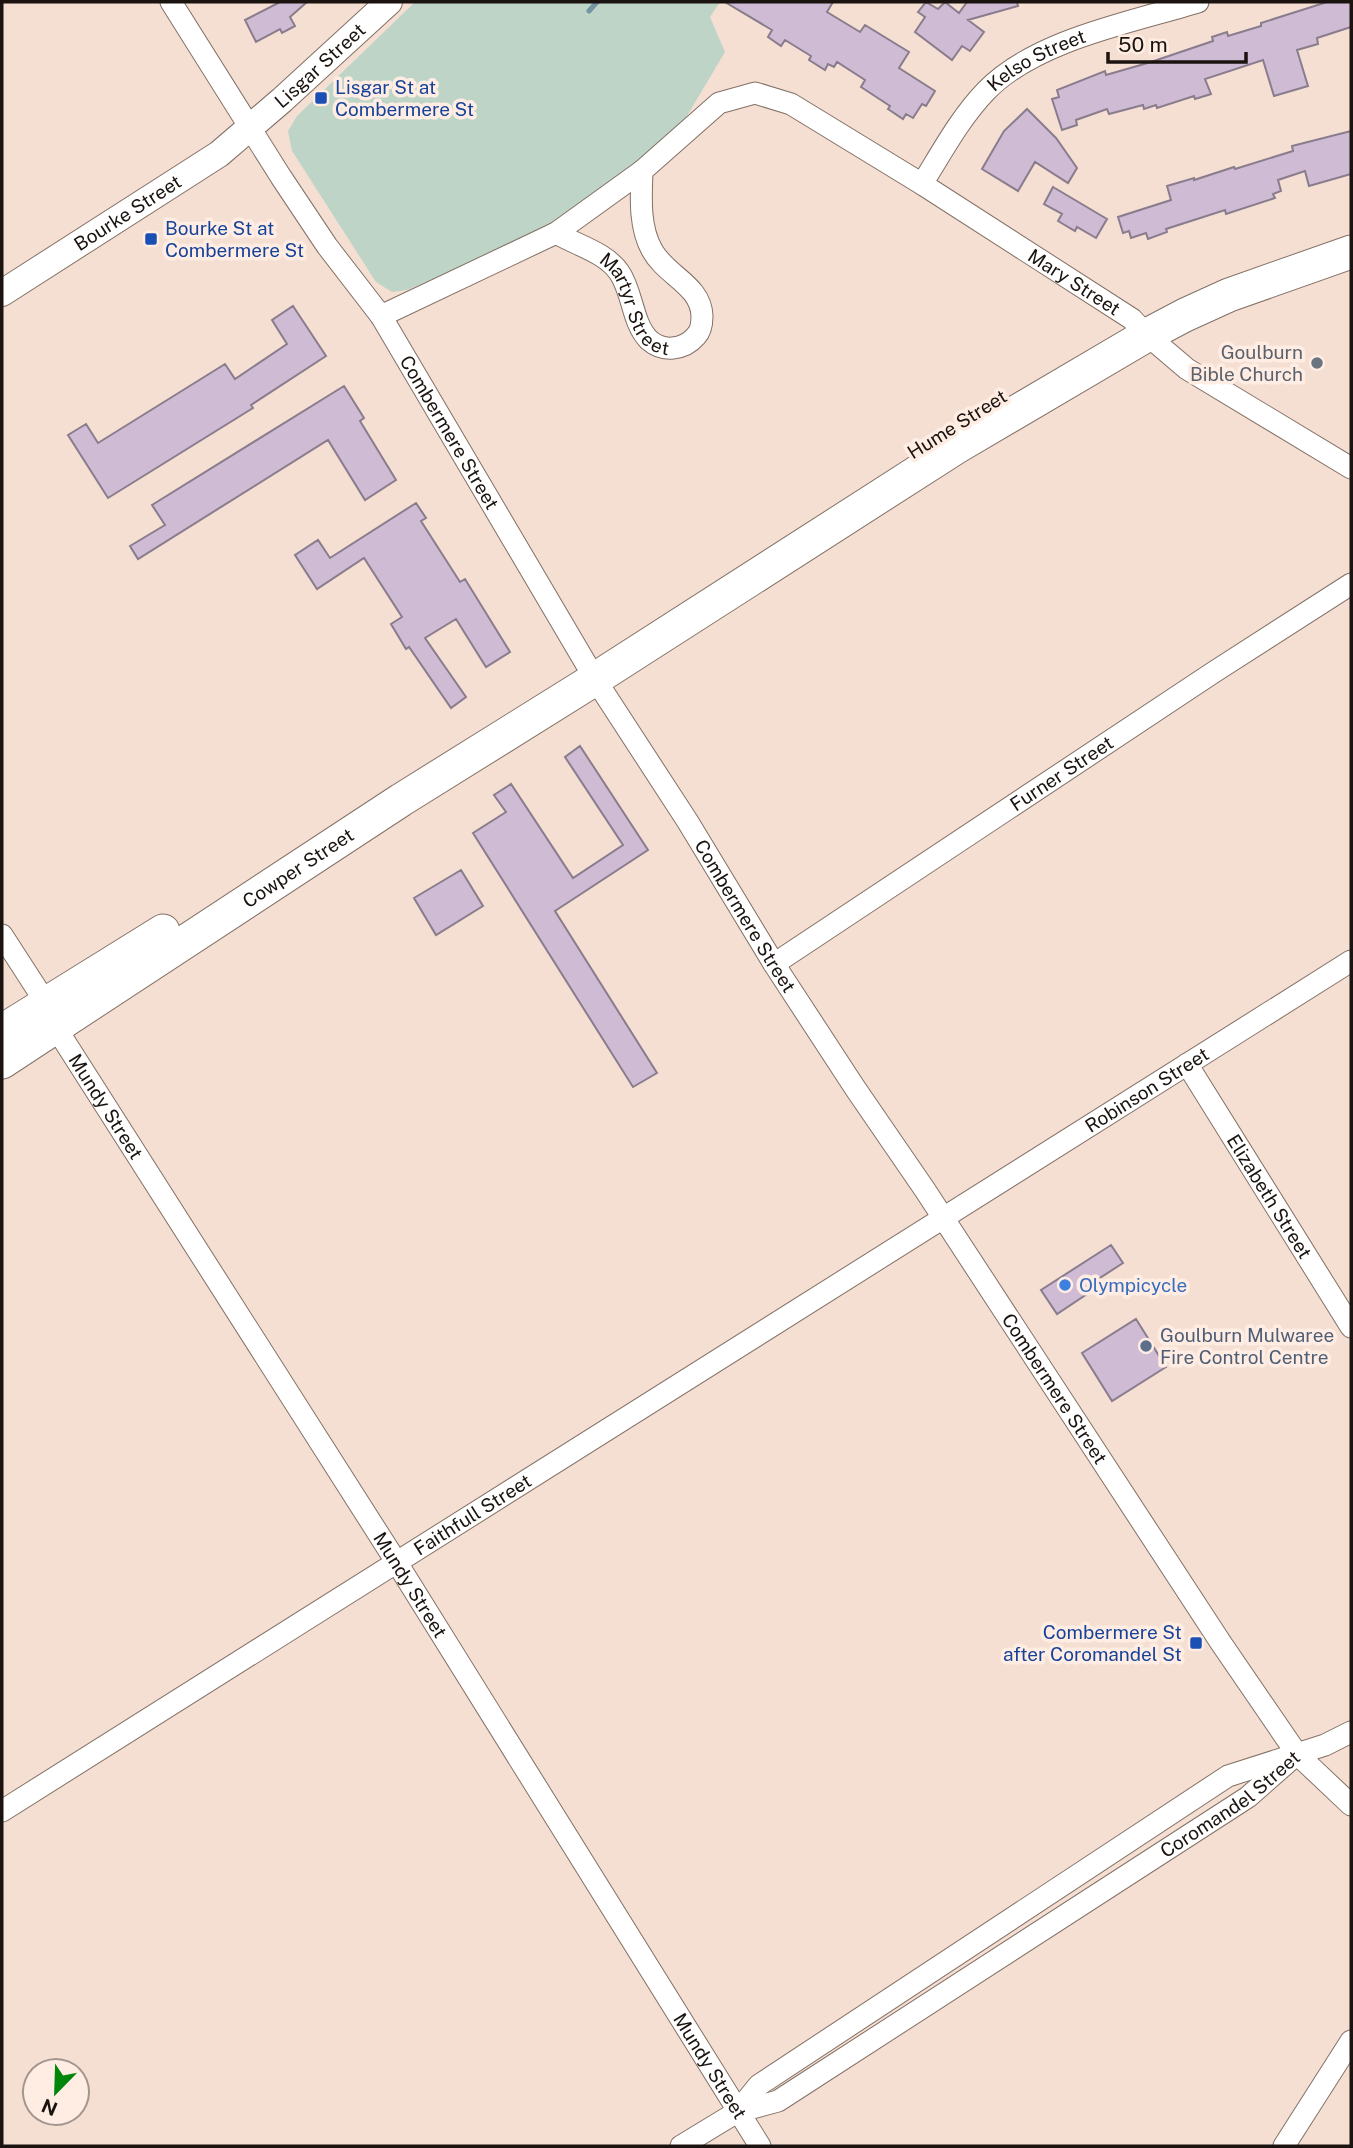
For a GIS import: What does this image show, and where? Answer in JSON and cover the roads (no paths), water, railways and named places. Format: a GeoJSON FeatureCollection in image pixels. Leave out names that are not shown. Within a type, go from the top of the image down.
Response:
{"type":"FeatureCollection","features":[{"type":"Feature","properties":{"kind":"main road","name":"Hume Street"},"geometry":{"type":"LineString","coordinates":[[590,670],[955,448],[1139,327],[1175,296],[1228,274],[1351,231]]}},
{"type":"Feature","properties":{"kind":"main road","name":"Hume Street"},"geometry":{"type":"LineString","coordinates":[[1139,327],[1351,252]]}},
{"type":"Feature","properties":{"kind":"main road","name":"Cowper Street"},"geometry":{"type":"LineString","coordinates":[[2,1062],[51,1015],[401,800],[590,670]]}},
{"type":"Feature","properties":{"kind":"main road","name":"Cowper Street"},"geometry":{"type":"LineString","coordinates":[[2,1031],[51,1015]]}},
{"type":"Feature","properties":{"kind":"street","name":"Combermere Street"},"geometry":{"type":"LineString","coordinates":[[171,2],[327,246],[381,316],[590,670],[688,822],[774,964],[1297,1754],[1351,1805]]}},
{"type":"Feature","properties":{"kind":"street","name":"Lisgar Street"},"geometry":{"type":"LineString","coordinates":[[250,128],[390,2]]}},
{"type":"Feature","properties":{"kind":"street","name":"Kelso Street"},"geometry":{"type":"LineString","coordinates":[[922,184],[968,111],[988,89],[1017,66],[1050,48],[1198,2]]}},
{"type":"Feature","properties":{"kind":"street","name":"Mary Street"},"geometry":{"type":"LineString","coordinates":[[642,171],[719,103],[755,93],[791,104],[922,184],[1139,327],[1187,369],[1351,468]]}},
{"type":"Feature","properties":{"kind":"street","name":"Bourke Street"},"geometry":{"type":"LineString","coordinates":[[2,293],[192,172],[250,128]]}},
{"type":"Feature","properties":{"kind":"street","name":"Martyr Street"},"geometry":{"type":"LineString","coordinates":[[556,233],[604,258],[618,270],[627,286],[644,335],[653,344],[666,349],[679,348],[691,342],[700,332],[700,303],[692,290],[662,265],[652,250],[643,218],[642,171]]}},
{"type":"Feature","properties":{"kind":"street"},"geometry":{"type":"LineString","coordinates":[[381,316],[556,233],[642,171]]}},
{"type":"Feature","properties":{"kind":"street","name":"Furner Street"},"geometry":{"type":"LineString","coordinates":[[774,964],[1351,584]]}},
{"type":"Feature","properties":{"kind":"street","name":"Mundy Street"},"geometry":{"type":"LineString","coordinates":[[2,934],[760,2146]]}},
{"type":"Feature","properties":{"kind":"street","name":"Robinson Street"},"geometry":{"type":"LineString","coordinates":[[943,1218],[1351,961]]}},
{"type":"Feature","properties":{"kind":"street","name":"Elizabeth Street"},"geometry":{"type":"LineString","coordinates":[[1187,1064],[1351,1327]]}},
{"type":"Feature","properties":{"kind":"street","name":"Faithfull Street"},"geometry":{"type":"LineString","coordinates":[[2,1811],[943,1218]]}},
{"type":"Feature","properties":{"kind":"street"},"geometry":{"type":"LineString","coordinates":[[1297,1754],[1325,1745],[1351,1732]]}},
{"type":"Feature","properties":{"kind":"street","name":"Coromandel Street"},"geometry":{"type":"LineString","coordinates":[[737,2112],[759,2085],[1228,1776],[1297,1754]]}},
{"type":"Feature","properties":{"kind":"street","name":"Coromandel Street"},"geometry":{"type":"LineString","coordinates":[[681,2146],[737,2112],[778,2101],[1248,1797],[1297,1754]]}},
{"type":"Feature","properties":{"kind":"street"},"geometry":{"type":"LineString","coordinates":[[1114,1851],[1130,1873]]}},
{"type":"Feature","properties":{"kind":"street"},"geometry":{"type":"LineString","coordinates":[[992,1931],[1007,1952]]}},
{"type":"Feature","properties":{"kind":"street"},"geometry":{"type":"LineString","coordinates":[[875,2009],[888,2029]]}},
{"type":"Feature","properties":{"kind":"street"},"geometry":{"type":"LineString","coordinates":[[1284,2146],[1351,2041]]}},
{"type":"Feature","properties":{"kind":"waterway"},"geometry":{"type":"LineString","coordinates":[[589,11],[597,2]]}},
{"type":"Feature","properties":{"kind":"place","name":"Lisgar St at Combermere St"},"geometry":{"type":"Point","coordinates":[321,98]}},
{"type":"Feature","properties":{"kind":"place","name":"Bourke St at Combermere St"},"geometry":{"type":"Point","coordinates":[151,239]}},
{"type":"Feature","properties":{"kind":"place","name":"Goulburn Bible Church"},"geometry":{"type":"Point","coordinates":[1317,363]}},
{"type":"Feature","properties":{"kind":"place","name":"Olympicycle"},"geometry":{"type":"Point","coordinates":[1065,1285]}},
{"type":"Feature","properties":{"kind":"place","name":"Goulburn Mulwaree Fire Control Centre"},"geometry":{"type":"Point","coordinates":[1146,1346]}},
{"type":"Feature","properties":{"kind":"place","name":"Combermere St after Coromandel St"},"geometry":{"type":"Point","coordinates":[1196,1643]}}]}
